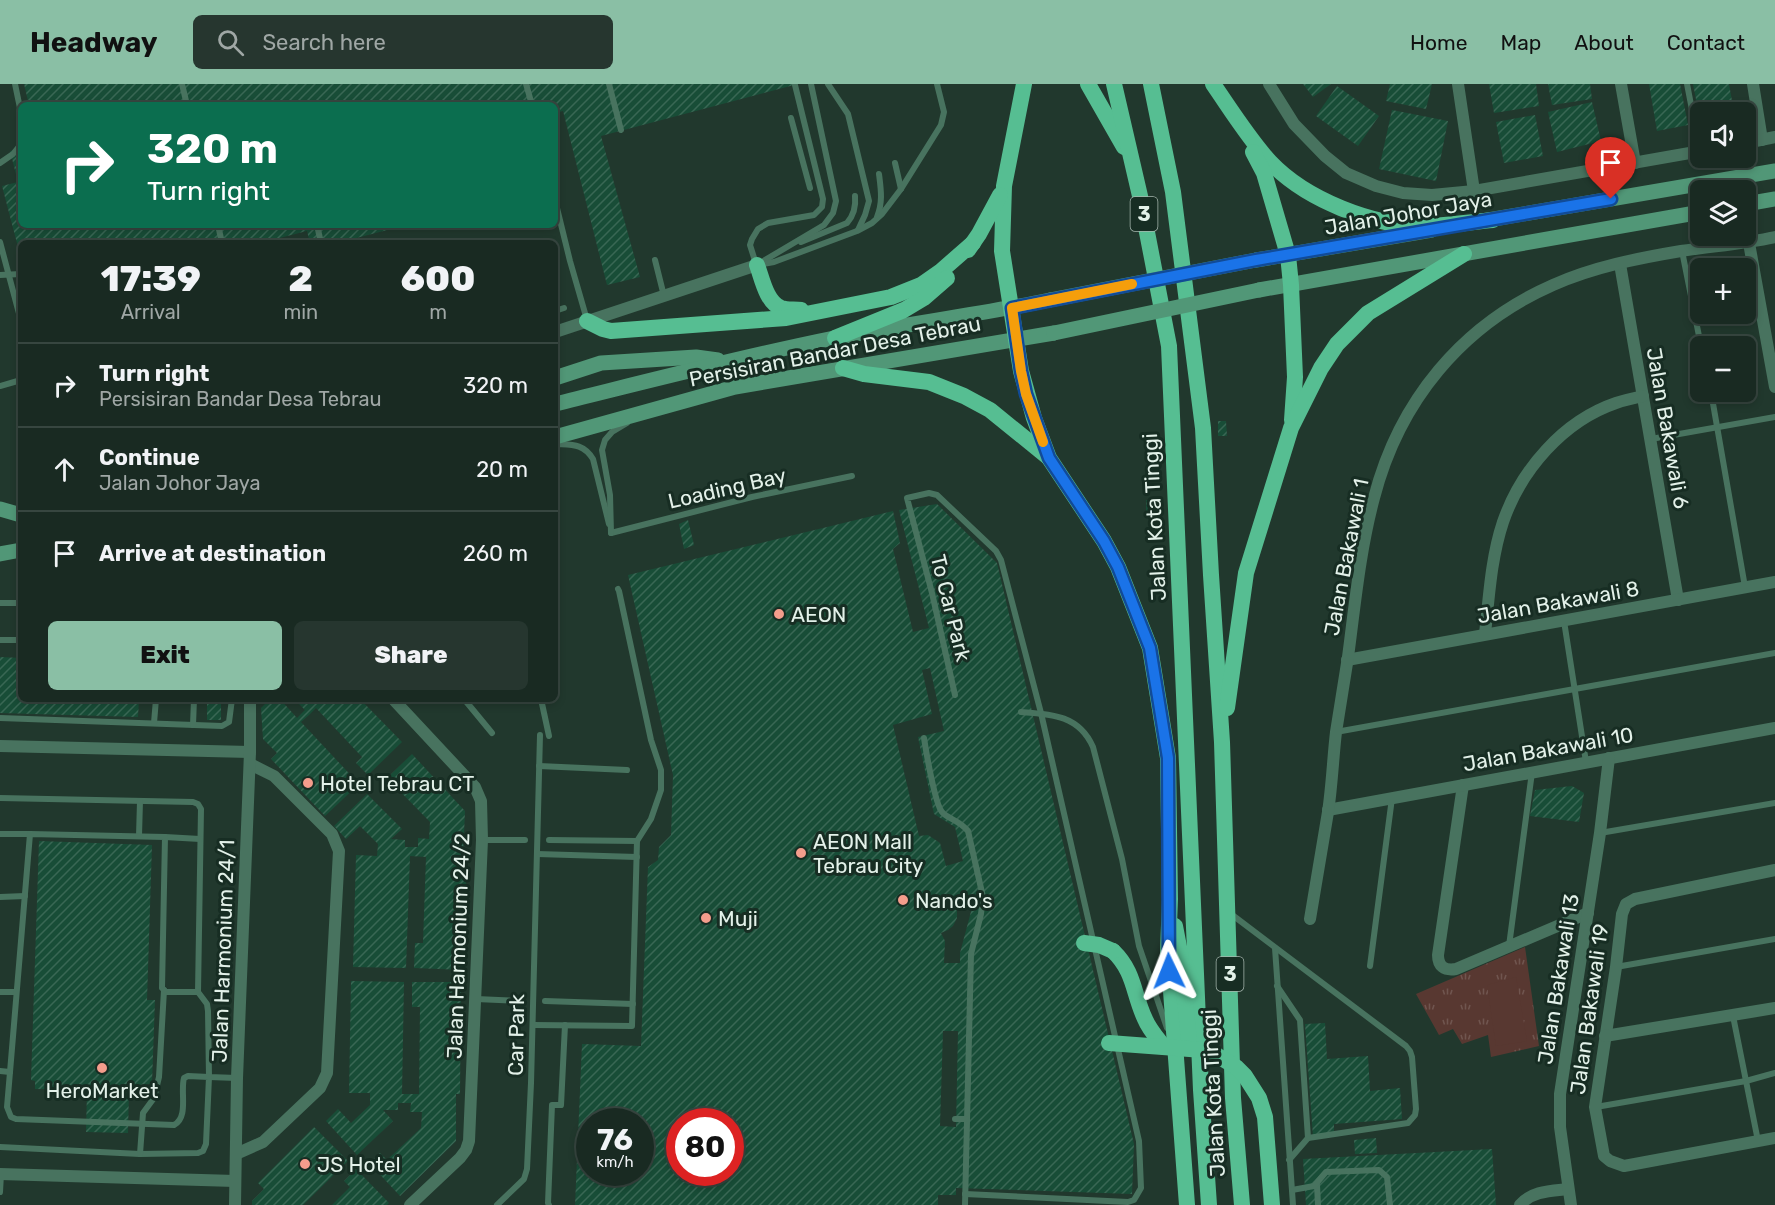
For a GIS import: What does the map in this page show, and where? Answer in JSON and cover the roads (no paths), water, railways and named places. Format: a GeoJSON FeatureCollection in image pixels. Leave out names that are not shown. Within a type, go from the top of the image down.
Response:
{"type":"FeatureCollection","features":[{"type":"Feature","properties":{"kind":"highway"},"geometry":{"type":"LineString","coordinates":[[1024,84],[1004,186],[1002,251],[1026,394],[1049,458],[1104,541],[1150,648],[1168,758],[1169,1049],[1187,1205]]}},
{"type":"Feature","properties":{"kind":"highway"},"geometry":{"type":"LineString","coordinates":[[1088,84],[1132,160]]}},
{"type":"Feature","properties":{"kind":"highway","name":"Jalan Kota Tinggi"},"geometry":{"type":"LineString","coordinates":[[1114,84],[1140,196],[1169,346],[1209,1205]]}},
{"type":"Feature","properties":{"kind":"highway","name":"Jalan Kota Tinggi"},"geometry":{"type":"LineString","coordinates":[[1151,84],[1173,192],[1203,428],[1210,575],[1222,742],[1233,1098],[1242,1205]]}},
{"type":"Feature","properties":{"kind":"highway"},"geometry":{"type":"LineString","coordinates":[[1213,84],[1270,162],[1285,176],[1323,201],[1396,224],[1425,226],[1493,219]]}},
{"type":"Feature","properties":{"kind":"highway"},"geometry":{"type":"LineString","coordinates":[[1235,117],[1264,172],[1288,255],[1295,377],[1291,428]]}},
{"type":"Feature","properties":{"kind":"highway"},"geometry":{"type":"LineString","coordinates":[[835,338],[904,310],[924,298],[948,277],[973,243],[1004,186]]}},
{"type":"Feature","properties":{"kind":"highway"},"geometry":{"type":"LineString","coordinates":[[587,321],[611,331],[786,318],[818,313],[891,297],[921,285],[973,243]]}},
{"type":"Feature","properties":{"kind":"highway"},"geometry":{"type":"LineString","coordinates":[[1222,742],[1246,573],[1291,428],[1322,368],[1337,344],[1354,326],[1368,313],[1464,254]]}},
{"type":"Feature","properties":{"kind":"highway"},"geometry":{"type":"LineString","coordinates":[[757,265],[775,304],[781,308],[818,313]]}},
{"type":"Feature","properties":{"kind":"highway"},"geometry":{"type":"LineString","coordinates":[[843,368],[864,374],[929,382],[964,396],[990,410],[1049,458]]}},
{"type":"Feature","properties":{"kind":"highway"},"geometry":{"type":"LineString","coordinates":[[1170,899],[1180,952],[1190,1053],[1202,1090]]}},
{"type":"Feature","properties":{"kind":"highway"},"geometry":{"type":"LineString","coordinates":[[1084,943],[1099,945],[1113,951],[1123,960],[1146,1023],[1169,1049]]}},
{"type":"Feature","properties":{"kind":"highway"},"geometry":{"type":"LineString","coordinates":[[1109,1043],[1203,1050],[1236,1067],[1260,1098],[1265,1117],[1272,1205]]}},
{"type":"Feature","properties":{"kind":"main road","name":"Jalan Johor Jaya"},"geometry":{"type":"LineString","coordinates":[[1050,300],[1256,260],[1775,171]]}},
{"type":"Feature","properties":{"kind":"main road"},"geometry":{"type":"LineString","coordinates":[[1756,202],[1775,199]]}},
{"type":"Feature","properties":{"kind":"main road"},"geometry":{"type":"LineString","coordinates":[[1291,285],[1690,214]]}},
{"type":"Feature","properties":{"kind":"main road","name":"Persisiran Bandar Desa Tebrau"},"geometry":{"type":"LineString","coordinates":[[558,436],[735,387],[1054,333],[1291,285]]}},
{"type":"Feature","properties":{"kind":"main road","name":"Persisiran Bandar Desa Tebrau"},"geometry":{"type":"LineString","coordinates":[[558,403],[835,338],[1050,300]]}},
{"type":"Feature","properties":{"kind":"main road"},"geometry":{"type":"LineString","coordinates":[[558,377],[601,363],[696,357],[727,362]]}},
{"type":"Feature","properties":{"kind":"main road"},"geometry":{"type":"LineString","coordinates":[[0,508],[18,515]]}},
{"type":"Feature","properties":{"kind":"main road"},"geometry":{"type":"LineString","coordinates":[[0,518],[18,516]]}},
{"type":"Feature","properties":{"kind":"main road"},"geometry":{"type":"LineString","coordinates":[[0,546],[18,548]]}},
{"type":"Feature","properties":{"kind":"main road"},"geometry":{"type":"LineString","coordinates":[[0,554],[18,549]]}},
{"type":"Feature","properties":{"kind":"street"},"geometry":{"type":"LineString","coordinates":[[1269,84],[1294,124],[1325,156],[1346,173],[1376,186],[1403,193],[1432,195],[1474,191],[1690,153]]}},
{"type":"Feature","properties":{"kind":"street"},"geometry":{"type":"LineString","coordinates":[[1458,84],[1474,191]]}},
{"type":"Feature","properties":{"kind":"street"},"geometry":{"type":"LineString","coordinates":[[1621,84],[1635,163]]}},
{"type":"Feature","properties":{"kind":"street"},"geometry":{"type":"LineString","coordinates":[[1753,84],[1762,140]]}},
{"type":"Feature","properties":{"kind":"street"},"geometry":{"type":"LineString","coordinates":[[1756,141],[1775,137]]}},
{"type":"Feature","properties":{"kind":"street","name":"Jalan Bakawali 1"},"geometry":{"type":"LineString","coordinates":[[1756,241],[1775,237]]}},
{"type":"Feature","properties":{"kind":"street","name":"Jalan Bakawali 1"},"geometry":{"type":"LineString","coordinates":[[1310,919],[1328,810],[1336,732],[1365,534],[1384,464],[1409,411],[1426,386],[1461,345],[1502,312],[1554,285],[1579,275],[1682,251],[1724,246]]}},
{"type":"Feature","properties":{"kind":"street"},"geometry":{"type":"LineString","coordinates":[[1750,246],[1775,387]]}},
{"type":"Feature","properties":{"kind":"street","name":"Jalan Bakawali 6"},"geometry":{"type":"LineString","coordinates":[[1620,264],[1678,600]]}},
{"type":"Feature","properties":{"kind":"street"},"geometry":{"type":"LineString","coordinates":[[558,331],[757,265]]}},
{"type":"Feature","properties":{"kind":"street"},"geometry":{"type":"LineString","coordinates":[[1485,634],[1490,578],[1497,545],[1503,522],[1523,480],[1548,448],[1578,423],[1595,412],[1616,403],[1643,396]]}},
{"type":"Feature","properties":{"kind":"street","name":"Jalan Bakawali 8"},"geometry":{"type":"LineString","coordinates":[[1347,660],[1775,582]]}},
{"type":"Feature","properties":{"kind":"street","name":"Jalan Harmonium 24/1"},"geometry":{"type":"LineString","coordinates":[[235,1205],[250,702]]}},
{"type":"Feature","properties":{"kind":"street","name":"Jalan Harmonium 24/2"},"geometry":{"type":"LineString","coordinates":[[396,702],[476,788],[481,801],[482,840],[470,1136],[468,1146],[460,1158],[410,1205]]}},
{"type":"Feature","properties":{"kind":"street","name":"Jalan Bakawali 10"},"geometry":{"type":"LineString","coordinates":[[1328,810],[1775,728]]}},
{"type":"Feature","properties":{"kind":"street"},"geometry":{"type":"LineString","coordinates":[[0,746],[250,758],[274,776],[332,834],[339,851],[327,1073],[320,1088],[263,1142],[236,1154]]}},
{"type":"Feature","properties":{"kind":"street","name":"Jalan Bakawali 13"},"geometry":{"type":"LineString","coordinates":[[1571,1205],[1560,1127],[1560,1094],[1600,833],[1609,758]]}},
{"type":"Feature","properties":{"kind":"street"},"geometry":{"type":"LineString","coordinates":[[1463,785],[1438,955],[1438,962],[1442,967],[1448,970],[1456,969],[1588,913]]}},
{"type":"Feature","properties":{"kind":"street","name":"Jalan Bakawali 19"},"geometry":{"type":"LineString","coordinates":[[1758,1141],[1624,1166],[1604,1156],[1595,1107],[1622,914],[1626,904],[1635,899],[1775,870]]}},
{"type":"Feature","properties":{"kind":"street"},"geometry":{"type":"LineString","coordinates":[[1605,1036],[1775,1008]]}},
{"type":"Feature","properties":{"kind":"street"},"geometry":{"type":"LineString","coordinates":[[1758,1141],[1775,1138]]}},
{"type":"Feature","properties":{"kind":"street"},"geometry":{"type":"LineString","coordinates":[[1,1174],[235,1181]]}},
{"type":"Feature","properties":{"kind":"street"},"geometry":{"type":"LineString","coordinates":[[1520,1205],[1530,1196],[1538,1193],[1568,1189]]}},
{"type":"Feature","properties":{"kind":"lane"},"geometry":{"type":"LineString","coordinates":[[15,84],[19,102]]}},
{"type":"Feature","properties":{"kind":"lane"},"geometry":{"type":"LineString","coordinates":[[182,84],[186,102]]}},
{"type":"Feature","properties":{"kind":"lane"},"geometry":{"type":"LineString","coordinates":[[526,84],[531,102]]}},
{"type":"Feature","properties":{"kind":"lane"},"geometry":{"type":"LineString","coordinates":[[609,84],[621,130]]}},
{"type":"Feature","properties":{"kind":"lane"},"geometry":{"type":"LineString","coordinates":[[757,265],[824,225],[833,213],[836,201],[811,84]]}},
{"type":"Feature","properties":{"kind":"lane"},"geometry":{"type":"LineString","coordinates":[[828,84],[848,114],[869,201],[857,231]]}},
{"type":"Feature","properties":{"kind":"lane"},"geometry":{"type":"LineString","coordinates":[[757,265],[774,262],[857,231],[877,219],[888,208],[944,118],[943,104],[937,84]]}},
{"type":"Feature","properties":{"kind":"lane"},"geometry":{"type":"LineString","coordinates":[[1687,84],[1690,102]]}},
{"type":"Feature","properties":{"kind":"lane"},"geometry":{"type":"LineString","coordinates":[[757,265],[750,246],[758,229],[768,223],[814,215],[822,207],[823,199],[795,85]]}},
{"type":"Feature","properties":{"kind":"lane"},"geometry":{"type":"LineString","coordinates":[[791,118],[810,188]]}},
{"type":"Feature","properties":{"kind":"lane"},"geometry":{"type":"LineString","coordinates":[[0,163],[18,148]]}},
{"type":"Feature","properties":{"kind":"lane"},"geometry":{"type":"LineString","coordinates":[[895,163],[901,189]]}},
{"type":"Feature","properties":{"kind":"lane"},"geometry":{"type":"LineString","coordinates":[[877,219],[882,198],[879,174]]}},
{"type":"Feature","properties":{"kind":"lane"},"geometry":{"type":"LineString","coordinates":[[778,251],[847,223],[856,205],[855,195]]}},
{"type":"Feature","properties":{"kind":"lane"},"geometry":{"type":"LineString","coordinates":[[558,212],[587,321]]}},
{"type":"Feature","properties":{"kind":"lane"},"geometry":{"type":"LineString","coordinates":[[0,243],[18,310]]}},
{"type":"Feature","properties":{"kind":"lane"},"geometry":{"type":"LineString","coordinates":[[1682,251],[1699,336]]}},
{"type":"Feature","properties":{"kind":"lane"},"geometry":{"type":"LineString","coordinates":[[655,260],[664,296]]}},
{"type":"Feature","properties":{"kind":"lane"},"geometry":{"type":"LineString","coordinates":[[0,275],[18,274]]}},
{"type":"Feature","properties":{"kind":"lane"},"geometry":{"type":"LineString","coordinates":[[558,310],[564,308]]}},
{"type":"Feature","properties":{"kind":"lane"},"geometry":{"type":"LineString","coordinates":[[0,386],[18,381]]}},
{"type":"Feature","properties":{"kind":"lane"},"geometry":{"type":"LineString","coordinates":[[1713,402],[1746,588]]}},
{"type":"Feature","properties":{"kind":"lane"},"geometry":{"type":"LineString","coordinates":[[611,533],[610,495],[602,450],[605,440],[612,432],[644,412]]}},
{"type":"Feature","properties":{"kind":"lane"},"geometry":{"type":"LineString","coordinates":[[1651,439],[1775,417]]}},
{"type":"Feature","properties":{"kind":"lane"},"geometry":{"type":"LineString","coordinates":[[558,444],[581,446],[590,455],[611,533]]}},
{"type":"Feature","properties":{"kind":"lane","name":"Loading Bay"},"geometry":{"type":"LineString","coordinates":[[611,533],[752,497],[852,476]]}},
{"type":"Feature","properties":{"kind":"lane","name":"To Car Park"},"geometry":{"type":"LineString","coordinates":[[955,695],[932,593],[907,498],[929,493],[937,495],[996,551],[1002,560],[1041,713]]}},
{"type":"Feature","properties":{"kind":"lane"},"geometry":{"type":"LineString","coordinates":[[533,1025],[632,1026],[637,841],[651,819],[661,790],[661,770],[651,740],[618,588]]}},
{"type":"Feature","properties":{"kind":"lane"},"geometry":{"type":"LineString","coordinates":[[0,603],[18,603]]}},
{"type":"Feature","properties":{"kind":"lane"},"geometry":{"type":"LineString","coordinates":[[1564,620],[1586,762]]}},
{"type":"Feature","properties":{"kind":"lane"},"geometry":{"type":"LineString","coordinates":[[0,639],[18,640]]}},
{"type":"Feature","properties":{"kind":"lane"},"geometry":{"type":"LineString","coordinates":[[1336,732],[1775,654]]}},
{"type":"Feature","properties":{"kind":"lane"},"geometry":{"type":"LineString","coordinates":[[154,723],[156,702]]}},
{"type":"Feature","properties":{"kind":"lane"},"geometry":{"type":"LineString","coordinates":[[193,725],[194,702]]}},
{"type":"Feature","properties":{"kind":"lane"},"geometry":{"type":"LineString","coordinates":[[0,718],[226,725],[230,722],[232,702]]}},
{"type":"Feature","properties":{"kind":"lane"},"geometry":{"type":"LineString","coordinates":[[466,702],[492,733]]}},
{"type":"Feature","properties":{"kind":"lane"},"geometry":{"type":"LineString","coordinates":[[542,702],[549,736]]}},
{"type":"Feature","properties":{"kind":"lane"},"geometry":{"type":"LineString","coordinates":[[1021,712],[1064,718],[1080,728],[1090,739],[1122,858],[1139,946],[1169,1049]]}},
{"type":"Feature","properties":{"kind":"lane"},"geometry":{"type":"LineString","coordinates":[[965,1194],[1128,1202],[1134,1200],[1141,1188],[1139,1141],[1041,713]]}},
{"type":"Feature","properties":{"kind":"lane","name":"Car Park"},"geometry":{"type":"LineString","coordinates":[[497,1205],[527,1173],[540,735]]}},
{"type":"Feature","properties":{"kind":"lane"},"geometry":{"type":"LineString","coordinates":[[924,738],[937,800],[942,812],[963,824],[968,831],[983,897],[971,954],[964,1205]]}},
{"type":"Feature","properties":{"kind":"lane"},"geometry":{"type":"LineString","coordinates":[[539,766],[627,770]]}},
{"type":"Feature","properties":{"kind":"lane"},"geometry":{"type":"LineString","coordinates":[[1509,947],[1532,772]]}},
{"type":"Feature","properties":{"kind":"lane"},"geometry":{"type":"LineString","coordinates":[[0,798],[193,802],[201,808],[198,992],[207,1004],[208,1011],[209,1077],[206,1144],[203,1151],[198,1154],[140,1154],[0,1147]]}},
{"type":"Feature","properties":{"kind":"lane"},"geometry":{"type":"LineString","coordinates":[[1370,966],[1392,798]]}},
{"type":"Feature","properties":{"kind":"lane"},"geometry":{"type":"LineString","coordinates":[[139,836],[140,801]]}},
{"type":"Feature","properties":{"kind":"lane"},"geometry":{"type":"LineString","coordinates":[[1600,833],[1775,803]]}},
{"type":"Feature","properties":{"kind":"lane"},"geometry":{"type":"LineString","coordinates":[[0,834],[200,839]]}},
{"type":"Feature","properties":{"kind":"lane"},"geometry":{"type":"LineString","coordinates":[[30,834],[7,1107],[10,1117],[174,1125],[182,1116],[184,1078],[188,1076],[237,1078]]}},
{"type":"Feature","properties":{"kind":"lane"},"geometry":{"type":"LineString","coordinates":[[140,1154],[144,1113],[158,1088],[164,990],[161,985],[165,837]]}},
{"type":"Feature","properties":{"kind":"lane"},"geometry":{"type":"LineString","coordinates":[[482,840],[525,840]]}},
{"type":"Feature","properties":{"kind":"lane"},"geometry":{"type":"LineString","coordinates":[[549,840],[637,841]]}},
{"type":"Feature","properties":{"kind":"lane"},"geometry":{"type":"LineString","coordinates":[[537,854],[637,857]]}},
{"type":"Feature","properties":{"kind":"lane"},"geometry":{"type":"LineString","coordinates":[[0,897],[25,896]]}},
{"type":"Feature","properties":{"kind":"lane"},"geometry":{"type":"LineString","coordinates":[[1228,912],[1406,1046],[1412,1057],[1416,1109],[1415,1115],[1408,1123],[1308,1138],[1289,1160]]}},
{"type":"Feature","properties":{"kind":"lane"},"geometry":{"type":"LineString","coordinates":[[1616,967],[1775,939]]}},
{"type":"Feature","properties":{"kind":"lane"},"geometry":{"type":"LineString","coordinates":[[1275,948],[1293,1205]]}},
{"type":"Feature","properties":{"kind":"lane"},"geometry":{"type":"LineString","coordinates":[[1276,985],[1300,1020],[1308,1138]]}},
{"type":"Feature","properties":{"kind":"lane"},"geometry":{"type":"LineString","coordinates":[[164,990],[166,992],[198,992]]}},
{"type":"Feature","properties":{"kind":"lane"},"geometry":{"type":"LineString","coordinates":[[0,992],[16,992]]}},
{"type":"Feature","properties":{"kind":"lane"},"geometry":{"type":"LineString","coordinates":[[476,999],[521,1001]]}},
{"type":"Feature","properties":{"kind":"lane"},"geometry":{"type":"LineString","coordinates":[[545,1001],[633,1004]]}},
{"type":"Feature","properties":{"kind":"lane"},"geometry":{"type":"LineString","coordinates":[[1733,1016],[1758,1141]]}},
{"type":"Feature","properties":{"kind":"lane"},"geometry":{"type":"LineString","coordinates":[[549,1205],[552,1105],[561,1105],[565,1025]]}},
{"type":"Feature","properties":{"kind":"lane"},"geometry":{"type":"LineString","coordinates":[[0,1071],[10,1072]]}},
{"type":"Feature","properties":{"kind":"lane"},"geometry":{"type":"LineString","coordinates":[[1595,1107],[1746,1081],[1775,1073]]}},
{"type":"Feature","properties":{"kind":"lane"},"geometry":{"type":"LineString","coordinates":[[955,1119],[966,1119]]}},
{"type":"Feature","properties":{"kind":"lane"},"geometry":{"type":"LineString","coordinates":[[1318,1205],[1317,1185],[1326,1172],[1379,1170],[1387,1177],[1390,1205]]}},
{"type":"Feature","properties":{"kind":"lane"},"geometry":{"type":"LineString","coordinates":[[0,1192],[1,1174]]}},
{"type":"Feature","properties":{"kind":"lane"},"geometry":{"type":"LineString","coordinates":[[1292,1190],[1317,1185]]}},
{"type":"Feature","properties":{"kind":"place","name":"AEON"},"geometry":{"type":"Point","coordinates":[779,614]}},
{"type":"Feature","properties":{"kind":"place","name":"Hotel Tebrau CT"},"geometry":{"type":"Point","coordinates":[308,783]}},
{"type":"Feature","properties":{"kind":"place","name":"AEON Mall Tebrau City"},"geometry":{"type":"Point","coordinates":[801,853]}},
{"type":"Feature","properties":{"kind":"place","name":"Nando's"},"geometry":{"type":"Point","coordinates":[903,900]}},
{"type":"Feature","properties":{"kind":"place","name":"Muji"},"geometry":{"type":"Point","coordinates":[706,918]}},
{"type":"Feature","properties":{"kind":"place","name":"HeroMarket"},"geometry":{"type":"Point","coordinates":[102,1068]}},
{"type":"Feature","properties":{"kind":"place","name":"JS Hotel"},"geometry":{"type":"Point","coordinates":[305,1164]}}]}
